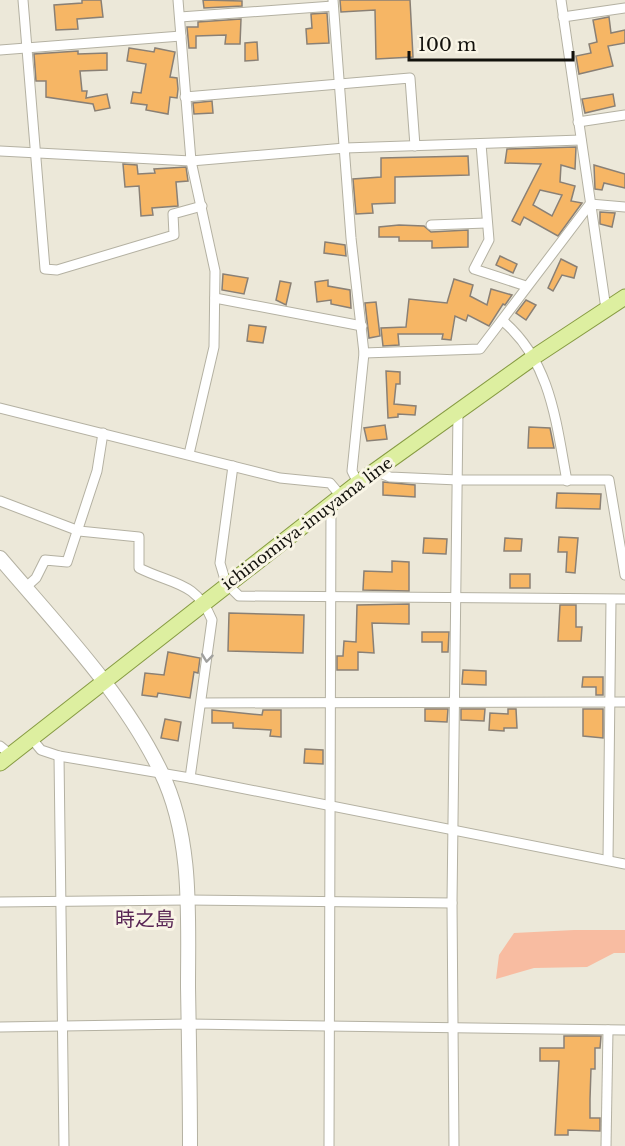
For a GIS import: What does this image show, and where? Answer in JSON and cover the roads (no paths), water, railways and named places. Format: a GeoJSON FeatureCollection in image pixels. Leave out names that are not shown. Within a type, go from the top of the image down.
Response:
{"type":"FeatureCollection","features":[{"type":"Feature","properties":{"kind":"main road","name":"ichinomiya-inuyama line"},"geometry":{"type":"LineString","coordinates":[[4,754],[32,739],[226,583],[358,483],[534,357],[625,297]]}},
{"type":"Feature","properties":{"kind":"main road"},"geometry":{"type":"LineString","coordinates":[[0,558],[102,681],[141,736],[162,773],[173,805],[183,844],[188,900],[190,1146]]}},
{"type":"Feature","properties":{"kind":"street"},"geometry":{"type":"LineString","coordinates":[[23,0],[45,269],[57,270],[174,235],[173,214],[202,206]]}},
{"type":"Feature","properties":{"kind":"street"},"geometry":{"type":"LineString","coordinates":[[178,0],[191,161],[215,271],[211,368],[189,454]]}},
{"type":"Feature","properties":{"kind":"street"},"geometry":{"type":"LineString","coordinates":[[561,0],[606,309]]}},
{"type":"Feature","properties":{"kind":"street"},"geometry":{"type":"LineString","coordinates":[[180,17],[333,3],[364,352],[352,471],[358,483]]}},
{"type":"Feature","properties":{"kind":"street"},"geometry":{"type":"LineString","coordinates":[[563,17],[625,8]]}},
{"type":"Feature","properties":{"kind":"street"},"geometry":{"type":"LineString","coordinates":[[0,50],[181,36]]}},
{"type":"Feature","properties":{"kind":"street"},"geometry":{"type":"LineString","coordinates":[[185,97],[410,78],[415,146]]}},
{"type":"Feature","properties":{"kind":"street"},"geometry":{"type":"LineString","coordinates":[[578,122],[625,115]]}},
{"type":"Feature","properties":{"kind":"street"},"geometry":{"type":"LineString","coordinates":[[0,151],[191,161],[345,148],[581,140]]}},
{"type":"Feature","properties":{"kind":"street"},"geometry":{"type":"LineString","coordinates":[[481,144],[489,240],[474,269],[526,286]]}},
{"type":"Feature","properties":{"kind":"street"},"geometry":{"type":"LineString","coordinates":[[590,204],[625,207]]}},
{"type":"Feature","properties":{"kind":"street"},"geometry":{"type":"LineString","coordinates":[[364,352],[480,349],[590,204]]}},
{"type":"Feature","properties":{"kind":"street"},"geometry":{"type":"LineString","coordinates":[[431,225],[486,223]]}},
{"type":"Feature","properties":{"kind":"street"},"geometry":{"type":"LineString","coordinates":[[215,298],[362,326]]}},
{"type":"Feature","properties":{"kind":"street"},"geometry":{"type":"LineString","coordinates":[[503,321],[520,336],[534,357],[552,395],[567,481]]}},
{"type":"Feature","properties":{"kind":"street"},"geometry":{"type":"LineString","coordinates":[[0,408],[280,478],[330,483],[336,500],[332,598],[329,1146]]}},
{"type":"Feature","properties":{"kind":"street"},"geometry":{"type":"LineString","coordinates":[[454,1146],[453,702],[458,412]]}},
{"type":"Feature","properties":{"kind":"street"},"geometry":{"type":"LineString","coordinates":[[25,588],[36,579],[45,560],[67,562],[97,471],[103,433]]}},
{"type":"Feature","properties":{"kind":"street"},"geometry":{"type":"LineString","coordinates":[[233,466],[220,563],[226,583],[239,596],[625,599]]}},
{"type":"Feature","properties":{"kind":"street"},"geometry":{"type":"LineString","coordinates":[[375,471],[390,477],[458,480],[609,480],[625,575]]}},
{"type":"Feature","properties":{"kind":"street"},"geometry":{"type":"LineString","coordinates":[[0,501],[79,531],[139,537],[139,568],[193,590],[204,601],[212,620],[190,778]]}},
{"type":"Feature","properties":{"kind":"street"},"geometry":{"type":"LineString","coordinates":[[608,860],[610,600]]}},
{"type":"Feature","properties":{"kind":"street"},"geometry":{"type":"LineString","coordinates":[[201,703],[625,702]]}},
{"type":"Feature","properties":{"kind":"street"},"geometry":{"type":"LineString","coordinates":[[32,739],[41,750],[59,756],[190,778],[330,808],[625,864]]}},
{"type":"Feature","properties":{"kind":"street"},"geometry":{"type":"LineString","coordinates":[[59,756],[64,1146]]}},
{"type":"Feature","properties":{"kind":"street"},"geometry":{"type":"LineString","coordinates":[[0,902],[188,900],[452,903]]}},
{"type":"Feature","properties":{"kind":"street"},"geometry":{"type":"LineString","coordinates":[[0,1027],[189,1024],[625,1030]]}},
{"type":"Feature","properties":{"kind":"street"},"geometry":{"type":"LineString","coordinates":[[606,1146],[608,1030]]}},
{"type":"Feature","properties":{"kind":"district","name":"時之島"},"geometry":{"type":"Point","coordinates":[145,919]}}]}
